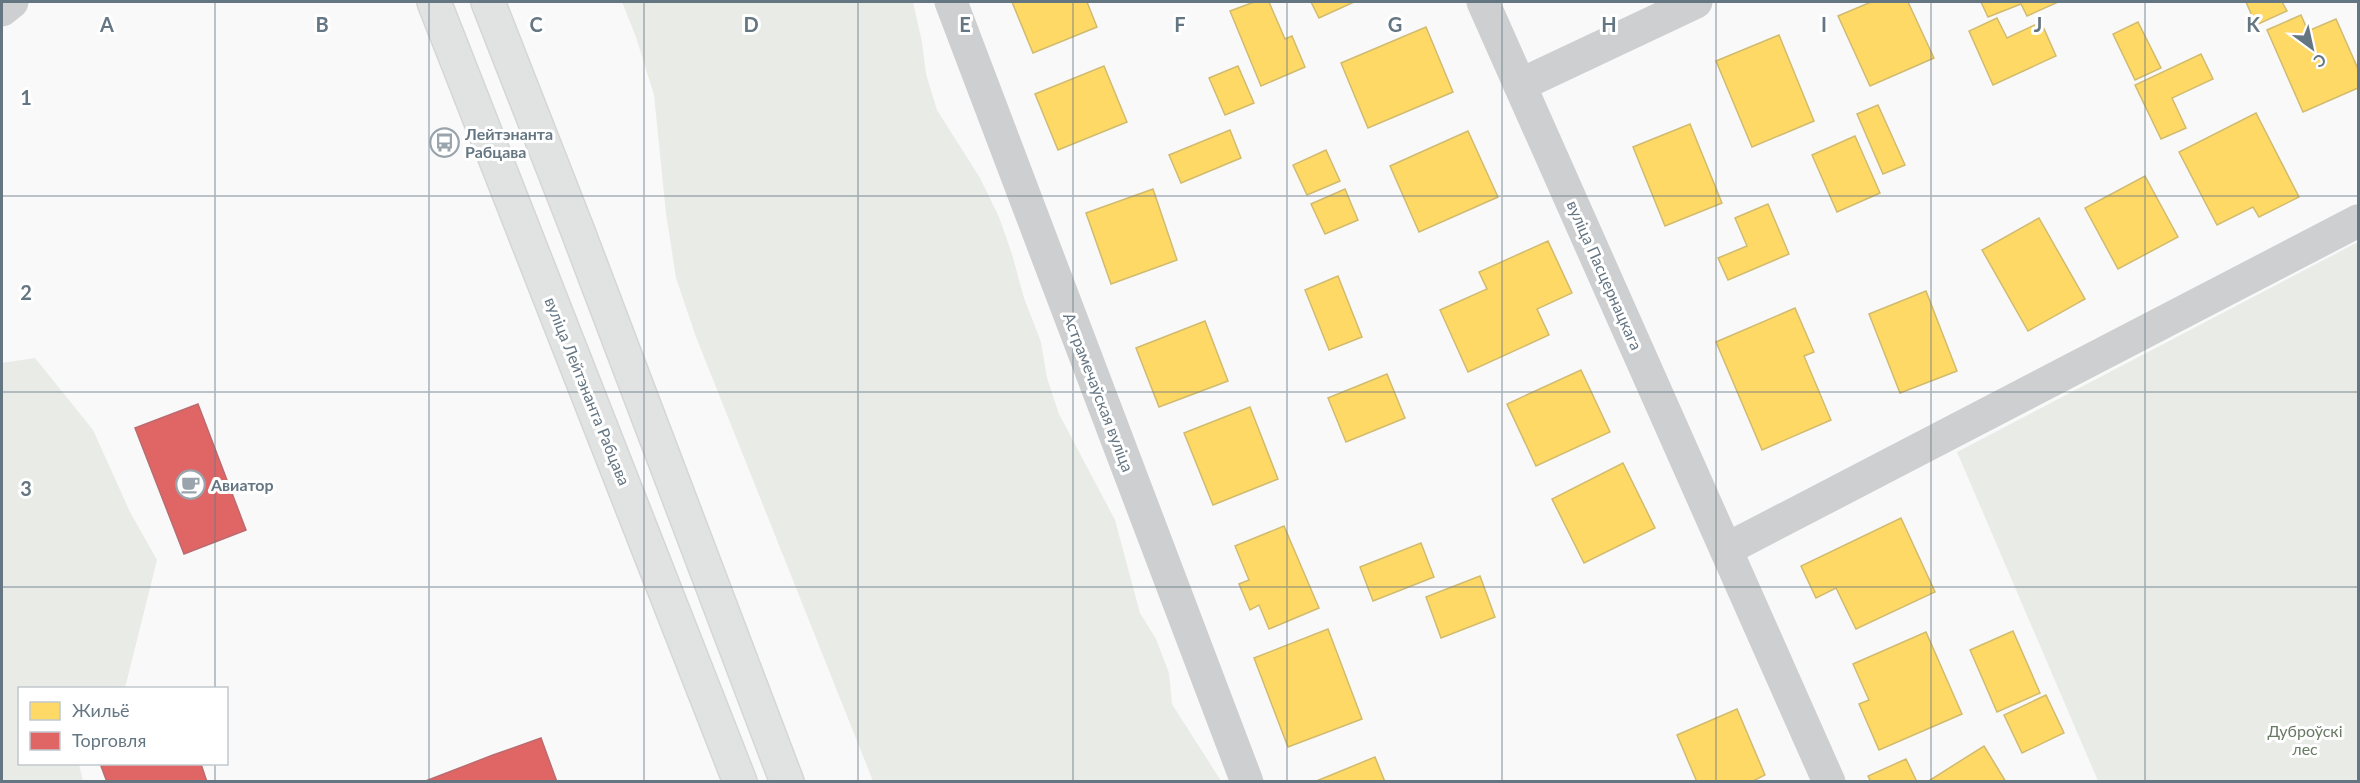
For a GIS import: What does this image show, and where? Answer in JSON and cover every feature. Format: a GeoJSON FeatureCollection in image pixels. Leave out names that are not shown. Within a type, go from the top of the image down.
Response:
{"type":"FeatureCollection","features":[{"type":"Feature","properties":{"kind":"highway","name":"вуліца Лейтэнанта Рабцава"},"geometry":{"type":"LineString","coordinates":[[434,2],[740,782]]}},
{"type":"Feature","properties":{"kind":"highway"},"geometry":{"type":"LineString","coordinates":[[488,2],[577,229],[787,782]]}},
{"type":"Feature","properties":{"kind":"street"},"geometry":{"type":"LineString","coordinates":[[2,9],[12,2]]}},
{"type":"Feature","properties":{"kind":"street","name":"Астрамечаўская вуліца"},"geometry":{"type":"LineString","coordinates":[[951,2],[1247,782]]}},
{"type":"Feature","properties":{"kind":"street","name":"вуліца Пасцернацкага"},"geometry":{"type":"LineString","coordinates":[[1483,2],[1829,782]]}},
{"type":"Feature","properties":{"kind":"street"},"geometry":{"type":"LineString","coordinates":[[1520,85],[1696,2]]}},
{"type":"Feature","properties":{"kind":"street"},"geometry":{"type":"LineString","coordinates":[[1727,549],[2358,221]]}},
{"type":"Feature","properties":{"kind":"green space"},"geometry":{"type":"Polygon","coordinates":[[[622,2],[913,2],[926,74],[937,110],[980,178],[999,217],[1024,298],[1041,342],[1047,378],[1059,414],[1115,520],[1140,613],[1156,639],[1169,673],[1172,704],[1221,781],[873,781],[696,337],[676,278],[666,213],[654,95],[636,37],[622,2]]]}},
{"type":"Feature","properties":{"kind":"green space","name":"Дуброўскі лес"},"geometry":{"type":"Polygon","coordinates":[[[2358,242],[2358,781],[2098,781],[1957,452],[2358,242]]]}},
{"type":"Feature","properties":{"kind":"green space"},"geometry":{"type":"Polygon","coordinates":[[[35,358],[93,430],[130,512],[157,560],[125,687],[18,687],[18,765],[79,765],[83,781],[2,781],[2,363],[35,358]]]}},
{"type":"Feature","properties":{"kind":"building: Жильё"},"geometry":{"type":"Polygon","coordinates":[[[1012,2],[1087,2],[1097,27],[1033,53],[1012,2]]]}},
{"type":"Feature","properties":{"kind":"building: Жильё"},"geometry":{"type":"Polygon","coordinates":[[[1254,2],[1269,2],[1285,39],[1292,36],[1305,67],[1261,86],[1230,11],[1254,2]]]}},
{"type":"Feature","properties":{"kind":"building: Жильё"},"geometry":{"type":"Polygon","coordinates":[[[1311,2],[1354,2],[1319,18],[1311,2]]]}},
{"type":"Feature","properties":{"kind":"building: Жильё"},"geometry":{"type":"Polygon","coordinates":[[[1871,2],[1908,2],[1934,58],[1870,86],[1838,16],[1871,2]]]}},
{"type":"Feature","properties":{"kind":"building: Жильё"},"geometry":{"type":"Polygon","coordinates":[[[1981,2],[2058,2],[2027,16],[2021,4],[1988,17],[1981,2]]]}},
{"type":"Feature","properties":{"kind":"building: Жильё"},"geometry":{"type":"Polygon","coordinates":[[[2246,2],[2282,2],[2287,11],[2256,25],[2246,2]]]}},
{"type":"Feature","properties":{"kind":"building: Жильё"},"geometry":{"type":"Polygon","coordinates":[[[2301,15],[2308,31],[2336,19],[2358,69],[2358,88],[2303,112],[2267,30],[2301,15]]]}},
{"type":"Feature","properties":{"kind":"building: Жильё"},"geometry":{"type":"Polygon","coordinates":[[[1997,18],[2007,38],[2041,22],[2056,56],[1993,85],[1969,31],[1997,18]]]}},
{"type":"Feature","properties":{"kind":"building: Жильё"},"geometry":{"type":"Polygon","coordinates":[[[2138,22],[2161,68],[2135,80],[2113,34],[2138,22]]]}},
{"type":"Feature","properties":{"kind":"building: Жильё"},"geometry":{"type":"Polygon","coordinates":[[[1426,27],[1453,92],[1368,128],[1341,63],[1426,27]]]}},
{"type":"Feature","properties":{"kind":"building: Жильё"},"geometry":{"type":"Polygon","coordinates":[[[1779,35],[1814,121],[1752,147],[1716,61],[1779,35]]]}},
{"type":"Feature","properties":{"kind":"building: Жильё"},"geometry":{"type":"Polygon","coordinates":[[[2201,54],[2213,79],[2172,98],[2186,128],[2161,139],[2135,85],[2201,54]]]}},
{"type":"Feature","properties":{"kind":"building: Жильё"},"geometry":{"type":"Polygon","coordinates":[[[1104,66],[1127,122],[1058,150],[1035,94],[1104,66]]]}},
{"type":"Feature","properties":{"kind":"building: Жильё"},"geometry":{"type":"Polygon","coordinates":[[[1238,66],[1254,103],[1225,115],[1209,78],[1238,66]]]}},
{"type":"Feature","properties":{"kind":"building: Жильё"},"geometry":{"type":"Polygon","coordinates":[[[1878,105],[1905,165],[1883,174],[1857,114],[1878,105]]]}},
{"type":"Feature","properties":{"kind":"building: Жильё"},"geometry":{"type":"Polygon","coordinates":[[[2256,113],[2299,197],[2259,217],[2253,207],[2217,225],[2179,152],[2256,113]]]}},
{"type":"Feature","properties":{"kind":"building: Жильё"},"geometry":{"type":"Polygon","coordinates":[[[1690,124],[1722,203],[1665,226],[1633,147],[1690,124]]]}},
{"type":"Feature","properties":{"kind":"building: Жильё"},"geometry":{"type":"Polygon","coordinates":[[[1230,130],[1241,158],[1181,183],[1169,155],[1230,130]]]}},
{"type":"Feature","properties":{"kind":"building: Жильё"},"geometry":{"type":"Polygon","coordinates":[[[1468,131],[1498,197],[1419,232],[1390,166],[1468,131]]]}},
{"type":"Feature","properties":{"kind":"building: Жильё"},"geometry":{"type":"Polygon","coordinates":[[[1855,136],[1880,193],[1837,212],[1812,155],[1855,136]]]}},
{"type":"Feature","properties":{"kind":"building: Жильё"},"geometry":{"type":"Polygon","coordinates":[[[1326,150],[1340,181],[1307,195],[1293,165],[1326,150]]]}},
{"type":"Feature","properties":{"kind":"building: Жильё"},"geometry":{"type":"Polygon","coordinates":[[[2145,176],[2178,237],[2118,269],[2085,208],[2145,176]]]}},
{"type":"Feature","properties":{"kind":"building: Жильё"},"geometry":{"type":"Polygon","coordinates":[[[1153,189],[1177,260],[1111,284],[1086,213],[1153,189]]]}},
{"type":"Feature","properties":{"kind":"building: Жильё"},"geometry":{"type":"Polygon","coordinates":[[[1345,189],[1358,220],[1325,234],[1311,204],[1345,189]]]}},
{"type":"Feature","properties":{"kind":"building: Жильё"},"geometry":{"type":"Polygon","coordinates":[[[1768,204],[1789,254],[1728,280],[1718,258],[1747,246],[1735,218],[1768,204]]]}},
{"type":"Feature","properties":{"kind":"building: Жильё"},"geometry":{"type":"Polygon","coordinates":[[[2039,218],[2085,299],[2028,331],[1982,250],[2039,218]]]}},
{"type":"Feature","properties":{"kind":"building: Жильё"},"geometry":{"type":"Polygon","coordinates":[[[1548,241],[1572,293],[1537,309],[1549,335],[1468,372],[1440,310],[1487,289],[1479,272],[1548,241]]]}},
{"type":"Feature","properties":{"kind":"building: Жильё"},"geometry":{"type":"Polygon","coordinates":[[[1338,276],[1362,337],[1329,350],[1305,290],[1338,276]]]}},
{"type":"Feature","properties":{"kind":"building: Жильё"},"geometry":{"type":"Polygon","coordinates":[[[1926,291],[1957,371],[1900,393],[1869,314],[1926,291]]]}},
{"type":"Feature","properties":{"kind":"building: Жильё"},"geometry":{"type":"Polygon","coordinates":[[[1795,308],[1814,352],[1804,356],[1831,420],[1762,450],[1716,342],[1795,308]]]}},
{"type":"Feature","properties":{"kind":"building: Жильё"},"geometry":{"type":"Polygon","coordinates":[[[1205,321],[1228,381],[1159,407],[1136,348],[1205,321]]]}},
{"type":"Feature","properties":{"kind":"building: Жильё"},"geometry":{"type":"Polygon","coordinates":[[[1581,370],[1610,432],[1536,466],[1507,404],[1581,370]]]}},
{"type":"Feature","properties":{"kind":"building: Жильё"},"geometry":{"type":"Polygon","coordinates":[[[1387,374],[1405,418],[1346,442],[1328,398],[1387,374]]]}},
{"type":"Feature","properties":{"kind":"building: Жильё"},"geometry":{"type":"Polygon","coordinates":[[[1250,407],[1278,479],[1213,505],[1184,433],[1250,407]]]}},
{"type":"Feature","properties":{"kind":"building: Жильё"},"geometry":{"type":"Polygon","coordinates":[[[1623,463],[1655,528],[1584,563],[1552,499],[1623,463]]]}},
{"type":"Feature","properties":{"kind":"building: Жильё"},"geometry":{"type":"Polygon","coordinates":[[[1901,518],[1935,592],[1856,629],[1836,588],[1816,598],[1801,566],[1901,518]]]}},
{"type":"Feature","properties":{"kind":"building: Жильё"},"geometry":{"type":"Polygon","coordinates":[[[1284,526],[1319,608],[1269,629],[1259,605],[1250,610],[1239,584],[1249,580],[1235,546],[1284,526]]]}},
{"type":"Feature","properties":{"kind":"building: Жильё"},"geometry":{"type":"Polygon","coordinates":[[[1421,543],[1434,577],[1373,601],[1360,567],[1421,543]]]}},
{"type":"Feature","properties":{"kind":"building: Жильё"},"geometry":{"type":"Polygon","coordinates":[[[1480,576],[1495,617],[1441,638],[1426,597],[1480,576]]]}},
{"type":"Feature","properties":{"kind":"building: Жильё"},"geometry":{"type":"Polygon","coordinates":[[[1328,629],[1362,719],[1288,747],[1254,658],[1328,629]]]}},
{"type":"Feature","properties":{"kind":"building: Жильё"},"geometry":{"type":"Polygon","coordinates":[[[2013,631],[2040,693],[1997,712],[1970,650],[2013,631]]]}},
{"type":"Feature","properties":{"kind":"building: Жильё"},"geometry":{"type":"Polygon","coordinates":[[[1926,632],[1962,714],[1879,750],[1859,704],[1869,700],[1853,664],[1926,632]]]}},
{"type":"Feature","properties":{"kind":"building: Жильё"},"geometry":{"type":"Polygon","coordinates":[[[2046,695],[2064,733],[2022,753],[2004,715],[2046,695]]]}},
{"type":"Feature","properties":{"kind":"building: Жильё"},"geometry":{"type":"Polygon","coordinates":[[[1737,709],[1765,775],[1751,782],[1697,782],[1677,735],[1737,709]]]}},
{"type":"Feature","properties":{"kind":"building: Жильё"},"geometry":{"type":"Polygon","coordinates":[[[1984,746],[2006,782],[1927,782],[1984,746]]]}},
{"type":"Feature","properties":{"kind":"building: Жильё"},"geometry":{"type":"Polygon","coordinates":[[[1375,757],[1385,782],[1314,782],[1375,757]]]}},
{"type":"Feature","properties":{"kind":"building: Жильё"},"geometry":{"type":"Polygon","coordinates":[[[1906,759],[1917,782],[1871,782],[1868,776],[1906,759]]]}},
{"type":"Feature","properties":{"kind":"building: Торговля"},"geometry":{"type":"Polygon","coordinates":[[[198,404],[246,530],[184,554],[135,428],[198,404]]]}},
{"type":"Feature","properties":{"kind":"building: Торговля"},"geometry":{"type":"Polygon","coordinates":[[[541,738],[557,782],[423,782],[493,755],[541,738]]]}},
{"type":"Feature","properties":{"kind":"building: Торговля"},"geometry":{"type":"Polygon","coordinates":[[[201,765],[207,782],[107,782],[101,766],[201,765]]]}},
{"type":"Feature","properties":{"kind":"place","name":"Лейтэнанта Рабцава"},"geometry":{"type":"Point","coordinates":[444,142]}},
{"type":"Feature","properties":{"kind":"place","name":"Авиатор"},"geometry":{"type":"Point","coordinates":[190,484]}}]}
